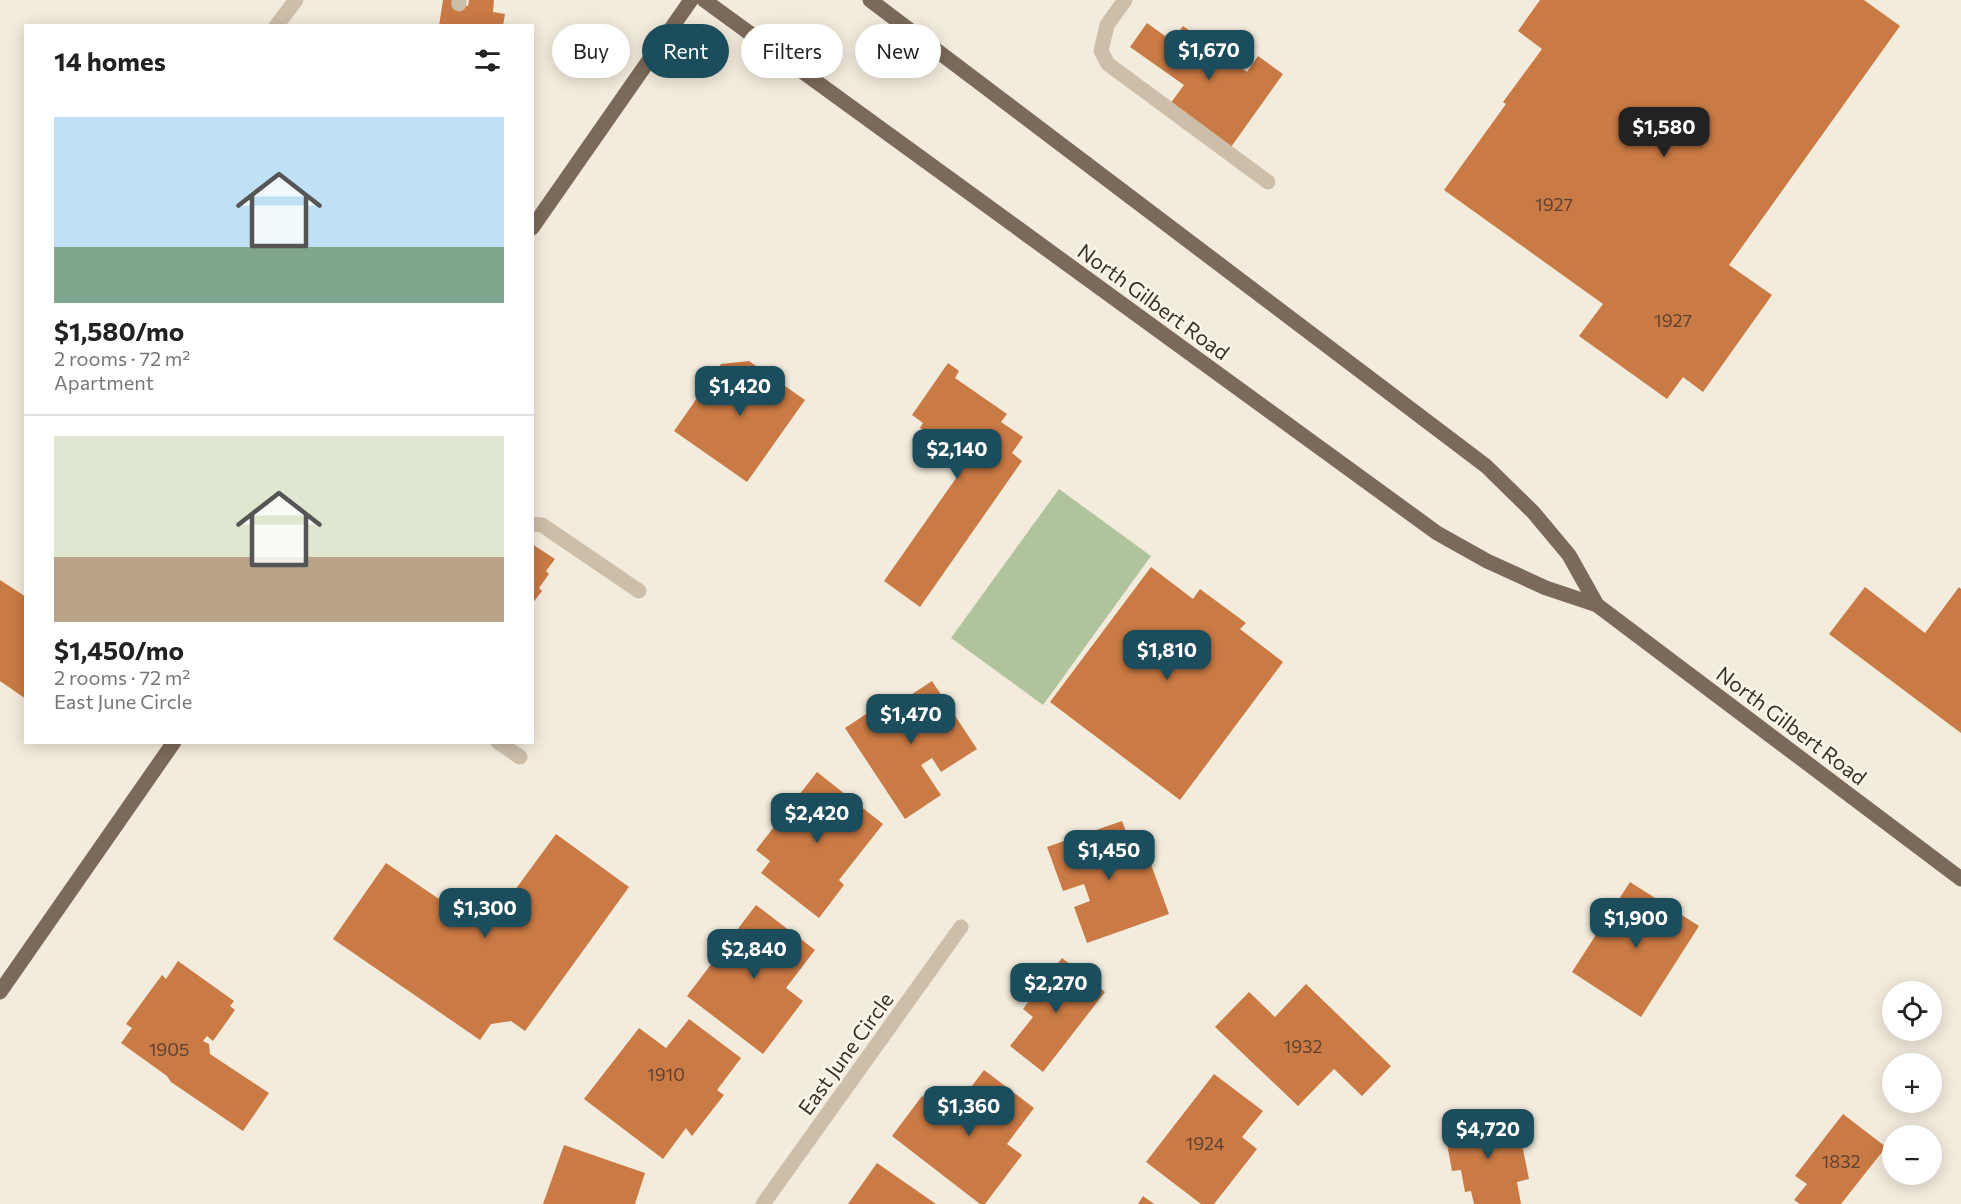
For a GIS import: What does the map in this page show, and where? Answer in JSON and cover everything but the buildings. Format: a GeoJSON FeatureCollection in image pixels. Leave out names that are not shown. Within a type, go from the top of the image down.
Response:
{"type":"FeatureCollection","features":[{"type":"Feature","properties":{"kind":"main road"},"geometry":{"type":"LineString","coordinates":[[534,225],[691,0]]}},
{"type":"Feature","properties":{"kind":"main road","name":"North Gilbert Road"},"geometry":{"type":"LineString","coordinates":[[704,0],[1437,533],[1487,561],[1546,588],[1597,605],[1961,879]]}},
{"type":"Feature","properties":{"kind":"main road","name":"North Gilbert Road"},"geometry":{"type":"LineString","coordinates":[[870,0],[1486,466],[1533,512],[1569,555],[1597,605]]}},
{"type":"Feature","properties":{"kind":"main road"},"geometry":{"type":"LineString","coordinates":[[0,992],[173,744]]}},
{"type":"Feature","properties":{"kind":"street"},"geometry":{"type":"LineString","coordinates":[[278,24],[296,0]]}},
{"type":"Feature","properties":{"kind":"street"},"geometry":{"type":"LineString","coordinates":[[1125,0],[1107,25],[1101,51],[1108,64],[1268,182]]}},
{"type":"Feature","properties":{"kind":"street"},"geometry":{"type":"LineString","coordinates":[[534,524],[542,525],[639,591]]}},
{"type":"Feature","properties":{"kind":"street"},"geometry":{"type":"LineString","coordinates":[[501,744],[520,757]]}},
{"type":"Feature","properties":{"kind":"street","name":"East June Circle"},"geometry":{"type":"LineString","coordinates":[[763,1204],[961,927]]}},
{"type":"Feature","properties":{"kind":"green space"},"geometry":{"type":"Polygon","coordinates":[[[1059,489],[1151,556],[1043,705],[951,638],[1059,489]]]}}]}
